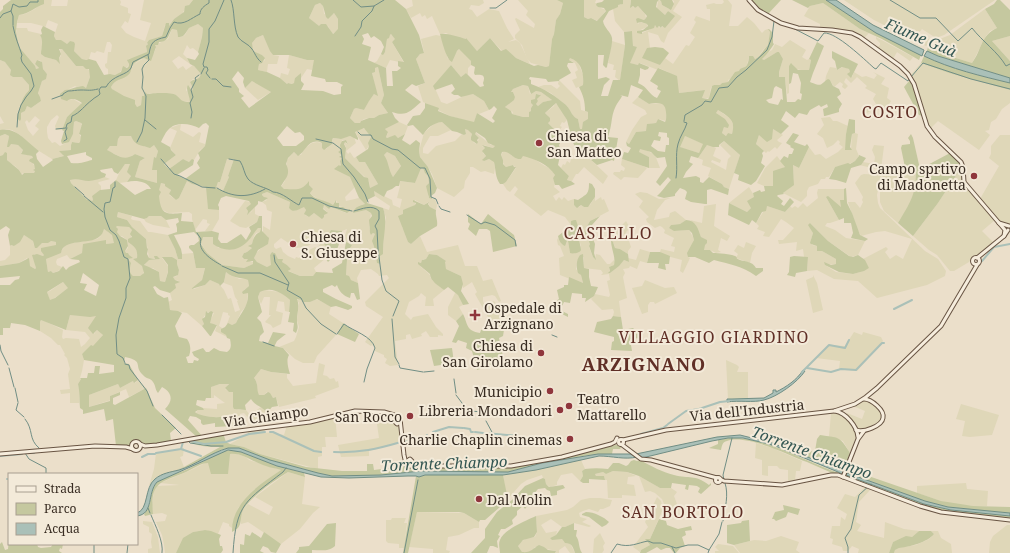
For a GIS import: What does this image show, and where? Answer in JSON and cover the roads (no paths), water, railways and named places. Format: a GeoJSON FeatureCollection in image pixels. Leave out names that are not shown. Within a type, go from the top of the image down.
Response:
{"type":"FeatureCollection","features":[{"type":"Feature","properties":{"kind":"main road"},"geometry":{"type":"LineString","coordinates":[[749,0],[758,10],[781,23],[798,28],[844,31],[860,37],[900,66],[908,74],[914,84],[927,126],[961,162],[963,167],[964,182],[1005,230],[1004,236]]}},
{"type":"Feature","properties":{"kind":"main road"},"geometry":{"type":"LineString","coordinates":[[999,223],[1009,229]]}},
{"type":"Feature","properties":{"kind":"main road"},"geometry":{"type":"LineString","coordinates":[[975,266],[972,262],[973,260],[978,260],[1004,236],[1009,229]]}},
{"type":"Feature","properties":{"kind":"main road"},"geometry":{"type":"LineString","coordinates":[[975,266],[978,260],[1009,229]]}},
{"type":"Feature","properties":{"kind":"main road","name":"Via dell'Industria"},"geometry":{"type":"LineString","coordinates":[[622,443],[663,430],[834,411],[848,407],[862,400],[877,388],[941,326],[975,266]]}},
{"type":"Feature","properties":{"kind":"main road","name":"Via dell'Industria"},"geometry":{"type":"LineString","coordinates":[[872,401],[872,395],[877,388]]}},
{"type":"Feature","properties":{"kind":"main road"},"geometry":{"type":"LineString","coordinates":[[843,477],[858,438],[865,431],[880,423],[884,417],[872,401],[869,399],[862,400]]}},
{"type":"Feature","properties":{"kind":"main road"},"geometry":{"type":"LineString","coordinates":[[848,407],[845,413],[856,430],[858,438]]}},
{"type":"Feature","properties":{"kind":"main road","name":"Via Chiampo"},"geometry":{"type":"LineString","coordinates":[[140,446],[310,422],[355,411],[376,411],[390,414],[398,418]]}},
{"type":"Feature","properties":{"kind":"main road","name":"Via dell'Industria"},"geometry":{"type":"LineString","coordinates":[[834,411],[840,412],[846,416]]}},
{"type":"Feature","properties":{"kind":"main road"},"geometry":{"type":"LineString","coordinates":[[390,414],[395,423],[399,423]]}},
{"type":"Feature","properties":{"kind":"main road"},"geometry":{"type":"LineString","coordinates":[[394,421],[398,418],[400,420],[399,423],[404,456],[418,466]]}},
{"type":"Feature","properties":{"kind":"main road","name":"Via dell'Industria"},"geometry":{"type":"LineString","coordinates":[[622,443],[663,430]]}},
{"type":"Feature","properties":{"kind":"main road"},"geometry":{"type":"LineString","coordinates":[[856,430],[865,431]]}},
{"type":"Feature","properties":{"kind":"main road"},"geometry":{"type":"LineString","coordinates":[[590,451],[615,442],[627,444],[630,440]]}},
{"type":"Feature","properties":{"kind":"main road"},"geometry":{"type":"LineString","coordinates":[[0,454],[88,446],[126,447],[136,450],[140,446],[138,442],[135,442],[126,447]]}},
{"type":"Feature","properties":{"kind":"main road"},"geometry":{"type":"LineString","coordinates":[[409,461],[407,466],[511,466],[562,457],[622,443]]}},
{"type":"Feature","properties":{"kind":"main road"},"geometry":{"type":"LineString","coordinates":[[622,443],[639,458],[718,479],[780,485],[832,475],[843,477],[920,506],[941,512],[1010,520]]}},
{"type":"Feature","properties":{"kind":"main road"},"geometry":{"type":"LineString","coordinates":[[131,445],[133,449]]}},
{"type":"Feature","properties":{"kind":"main road"},"geometry":{"type":"LineString","coordinates":[[409,461],[411,466]]}},
{"type":"Feature","properties":{"kind":"water"},"geometry":{"type":"Polygon","coordinates":[[[826,0],[836,0],[873,25],[924,50],[922,56],[876,33],[826,0]]]}},
{"type":"Feature","properties":{"kind":"water"},"geometry":{"type":"Polygon","coordinates":[[[927,51],[938,56],[1010,78],[1010,83],[945,65],[924,56],[927,51]]]}},
{"type":"Feature","properties":{"kind":"water"},"geometry":{"type":"Polygon","coordinates":[[[803,370],[805,371],[802,375],[792,384],[769,398],[755,401],[727,402],[727,399],[764,398],[773,393],[773,390],[776,390],[776,392],[791,383],[803,370]]]}},
{"type":"Feature","properties":{"kind":"water"},"geometry":{"type":"Polygon","coordinates":[[[740,435],[772,443],[843,471],[842,474],[773,445],[743,438],[728,438],[712,441],[642,458],[636,454],[717,437],[740,435]]]}},
{"type":"Feature","properties":{"kind":"water"},"geometry":{"type":"Polygon","coordinates":[[[228,448],[239,448],[270,460],[332,476],[381,475],[421,471],[508,472],[542,463],[598,454],[633,454],[637,457],[623,458],[599,456],[536,470],[503,475],[425,475],[419,477],[349,478],[321,477],[277,466],[241,452],[228,450],[157,482],[146,511],[138,516],[138,512],[141,511],[145,503],[149,488],[155,479],[161,475],[185,468],[228,448]]]}},
{"type":"Feature","properties":{"kind":"water"},"geometry":{"type":"Polygon","coordinates":[[[847,473],[925,501],[948,507],[1010,513],[1010,516],[951,510],[924,504],[846,475],[847,473]]]}},
{"type":"Feature","properties":{"kind":"waterway"},"geometry":{"type":"LineString","coordinates":[[0,18],[3,14],[11,11],[13,4],[19,7],[27,6],[30,2],[38,2],[38,0]]}},
{"type":"Feature","properties":{"kind":"waterway"},"geometry":{"type":"LineString","coordinates":[[56,129],[66,128],[67,124],[71,122],[72,116],[78,113],[100,94],[99,90],[101,87],[106,87],[112,80],[127,72],[133,62],[149,54],[153,42],[166,37],[174,22],[181,23],[200,14],[203,8],[209,3],[209,0]]}},
{"type":"Feature","properties":{"kind":"waterway"},"geometry":{"type":"LineString","coordinates":[[210,78],[206,73],[208,70],[207,67],[204,67],[203,64],[209,42],[209,29],[215,21],[224,0]]}},
{"type":"Feature","properties":{"kind":"waterway"},"geometry":{"type":"LineString","coordinates":[[231,0],[235,28],[238,37],[251,47],[261,62]]}},
{"type":"Feature","properties":{"kind":"waterway"},"geometry":{"type":"LineString","coordinates":[[353,0],[361,7],[374,6]]}},
{"type":"Feature","properties":{"kind":"waterway"},"geometry":{"type":"LineString","coordinates":[[355,36],[361,27],[362,21],[372,11],[374,6],[384,0]]}},
{"type":"Feature","properties":{"kind":"waterway"},"geometry":{"type":"LineString","coordinates":[[490,8],[496,8],[507,0]]}},
{"type":"Feature","properties":{"kind":"waterway","name":"Fiume Guà"},"geometry":{"type":"LineString","coordinates":[[890,0],[920,18],[936,18],[958,41],[972,28],[999,56],[1006,66],[1010,64]]}},
{"type":"Feature","properties":{"kind":"waterway"},"geometry":{"type":"LineString","coordinates":[[11,11],[13,16],[13,25]]}},
{"type":"Feature","properties":{"kind":"waterway"},"geometry":{"type":"LineString","coordinates":[[684,121],[685,115],[702,105],[705,101],[711,102],[719,88],[728,87],[767,50],[772,37],[774,21]]}},
{"type":"Feature","properties":{"kind":"waterway"},"geometry":{"type":"LineString","coordinates":[[13,26],[22,55],[22,62],[31,74],[34,86],[21,105],[18,114],[17,127]]}},
{"type":"Feature","properties":{"kind":"waterway"},"geometry":{"type":"LineString","coordinates":[[793,28],[818,41],[824,33],[829,34],[850,47],[874,68],[876,69],[881,63],[908,81],[909,79]]}},
{"type":"Feature","properties":{"kind":"waterway"},"geometry":{"type":"LineString","coordinates":[[137,142],[142,132],[145,118],[146,96],[142,88],[142,69],[149,60],[148,55]]}},
{"type":"Feature","properties":{"kind":"waterway"},"geometry":{"type":"LineString","coordinates":[[911,77],[923,63],[971,79],[1010,89]]}},
{"type":"Feature","properties":{"kind":"waterway"},"geometry":{"type":"LineString","coordinates":[[201,74],[204,68]]}},
{"type":"Feature","properties":{"kind":"waterway"},"geometry":{"type":"LineString","coordinates":[[191,118],[192,112],[190,103],[193,97],[191,90],[196,80],[195,78],[199,75]]}},
{"type":"Feature","properties":{"kind":"waterway"},"geometry":{"type":"LineString","coordinates":[[212,79],[216,79],[223,86],[231,87]]}},
{"type":"Feature","properties":{"kind":"waterway"},"geometry":{"type":"LineString","coordinates":[[52,99],[63,95],[68,91],[98,89]]}},
{"type":"Feature","properties":{"kind":"waterway"},"geometry":{"type":"LineString","coordinates":[[145,120],[156,129]]}},
{"type":"Feature","properties":{"kind":"waterway"},"geometry":{"type":"LineString","coordinates":[[676,178],[677,148],[687,123],[684,122]]}},
{"type":"Feature","properties":{"kind":"waterway"},"geometry":{"type":"LineString","coordinates":[[64,141],[67,139],[65,132],[67,128]]}},
{"type":"Feature","properties":{"kind":"waterway"},"geometry":{"type":"LineString","coordinates":[[358,132],[361,135],[371,135],[373,139],[392,149],[398,150],[420,168],[425,168],[430,179],[431,197],[436,199],[438,204]]}},
{"type":"Feature","properties":{"kind":"waterway"},"geometry":{"type":"LineString","coordinates":[[316,139],[333,143],[341,149],[343,164],[354,177],[365,194],[368,202]]}},
{"type":"Feature","properties":{"kind":"waterway"},"geometry":{"type":"LineString","coordinates":[[161,159],[174,174],[202,187],[215,188]]}},
{"type":"Feature","properties":{"kind":"waterway"},"geometry":{"type":"LineString","coordinates":[[229,159],[240,161],[248,179],[257,185],[276,192],[299,205],[302,198],[312,198],[329,206],[352,211]]}},
{"type":"Feature","properties":{"kind":"waterway"},"geometry":{"type":"LineString","coordinates":[[115,182],[115,187],[113,188],[110,202],[105,203],[104,209],[105,217],[110,230],[116,235],[124,257],[128,259],[130,278],[126,288],[126,298],[119,318],[116,335],[117,354],[123,358],[125,363]]}},
{"type":"Feature","properties":{"kind":"waterway"},"geometry":{"type":"LineString","coordinates":[[75,187],[84,195]]}},
{"type":"Feature","properties":{"kind":"waterway"},"geometry":{"type":"LineString","coordinates":[[217,188],[229,194],[241,196],[253,194],[265,189]]}},
{"type":"Feature","properties":{"kind":"waterway"},"geometry":{"type":"LineString","coordinates":[[84,196],[103,212]]}},
{"type":"Feature","properties":{"kind":"waterway"},"geometry":{"type":"LineString","coordinates":[[439,206],[441,209],[450,212]]}},
{"type":"Feature","properties":{"kind":"waterway"},"geometry":{"type":"LineString","coordinates":[[354,211],[370,207],[379,211],[379,219],[375,226],[377,230],[382,280],[386,291],[399,301],[393,316]]}},
{"type":"Feature","properties":{"kind":"waterway"},"geometry":{"type":"LineString","coordinates":[[467,215],[481,224],[485,222],[495,225],[515,240],[516,246]]}},
{"type":"Feature","properties":{"kind":"waterway"},"geometry":{"type":"LineString","coordinates":[[197,233],[201,239],[200,243],[203,251],[206,255],[221,265]]}},
{"type":"Feature","properties":{"kind":"waterway"},"geometry":{"type":"LineString","coordinates":[[982,261],[994,247],[1010,244]]}},
{"type":"Feature","properties":{"kind":"waterway"},"geometry":{"type":"LineString","coordinates":[[274,255],[275,262],[289,283],[287,290],[301,298],[306,308],[321,324],[336,334]]}},
{"type":"Feature","properties":{"kind":"waterway"},"geometry":{"type":"LineString","coordinates":[[222,266],[238,273],[260,273],[288,285]]}},
{"type":"Feature","properties":{"kind":"waterway"},"geometry":{"type":"LineString","coordinates":[[894,309],[912,300]]}},
{"type":"Feature","properties":{"kind":"waterway"},"geometry":{"type":"LineString","coordinates":[[392,319],[395,357],[399,364]]}},
{"type":"Feature","properties":{"kind":"waterway"},"geometry":{"type":"LineString","coordinates":[[337,334],[344,324],[366,337],[373,344],[375,348],[364,382]]}},
{"type":"Feature","properties":{"kind":"waterway"},"geometry":{"type":"LineString","coordinates":[[552,335],[557,337]]}},
{"type":"Feature","properties":{"kind":"waterway"},"geometry":{"type":"LineString","coordinates":[[802,372],[829,345],[845,348],[849,340]]}},
{"type":"Feature","properties":{"kind":"waterway"},"geometry":{"type":"LineString","coordinates":[[263,342],[274,346]]}},
{"type":"Feature","properties":{"kind":"waterway"},"geometry":{"type":"LineString","coordinates":[[807,368],[831,372],[841,369],[856,370],[882,343],[884,343]]}},
{"type":"Feature","properties":{"kind":"waterway"},"geometry":{"type":"LineString","coordinates":[[0,345],[1,351],[8,365]]}},
{"type":"Feature","properties":{"kind":"waterway"},"geometry":{"type":"LineString","coordinates":[[125,364],[129,365],[130,369],[147,391],[153,406]]}},
{"type":"Feature","properties":{"kind":"waterway"},"geometry":{"type":"LineString","coordinates":[[399,365],[400,368],[423,372]]}},
{"type":"Feature","properties":{"kind":"waterway"},"geometry":{"type":"LineString","coordinates":[[9,368],[14,387]]}},
{"type":"Feature","properties":{"kind":"waterway"},"geometry":{"type":"LineString","coordinates":[[424,372],[434,371]]}},
{"type":"Feature","properties":{"kind":"waterway"},"geometry":{"type":"LineString","coordinates":[[454,379],[456,393]]}},
{"type":"Feature","properties":{"kind":"waterway"},"geometry":{"type":"LineString","coordinates":[[15,388],[18,402]]}},
{"type":"Feature","properties":{"kind":"waterway"},"geometry":{"type":"LineString","coordinates":[[456,395],[465,407]]}},
{"type":"Feature","properties":{"kind":"waterway"},"geometry":{"type":"LineString","coordinates":[[668,424],[686,411],[729,401]]}},
{"type":"Feature","properties":{"kind":"waterway"},"geometry":{"type":"LineString","coordinates":[[18,403],[16,410],[24,417]]}},
{"type":"Feature","properties":{"kind":"waterway"},"geometry":{"type":"LineString","coordinates":[[466,409],[470,411],[483,412],[485,415]]}},
{"type":"Feature","properties":{"kind":"waterway"},"geometry":{"type":"LineString","coordinates":[[162,415],[181,434]]}},
{"type":"Feature","properties":{"kind":"waterway"},"geometry":{"type":"LineString","coordinates":[[25,419],[28,423],[33,441],[39,448]]}},
{"type":"Feature","properties":{"kind":"waterway"},"geometry":{"type":"LineString","coordinates":[[486,421],[493,434]]}},
{"type":"Feature","properties":{"kind":"waterway"},"geometry":{"type":"LineString","coordinates":[[641,434],[663,428],[667,425]]}},
{"type":"Feature","properties":{"kind":"waterway"},"geometry":{"type":"LineString","coordinates":[[433,432],[449,427],[463,428]]}},
{"type":"Feature","properties":{"kind":"waterway"},"geometry":{"type":"LineString","coordinates":[[464,428],[470,429],[471,432],[473,432]]}},
{"type":"Feature","properties":{"kind":"waterway"},"geometry":{"type":"LineString","coordinates":[[190,441],[204,444],[226,442],[249,434],[265,432]]}},
{"type":"Feature","properties":{"kind":"waterway"},"geometry":{"type":"LineString","coordinates":[[270,432],[314,451],[321,452]]}},
{"type":"Feature","properties":{"kind":"waterway"},"geometry":{"type":"LineString","coordinates":[[475,432],[483,433]]}},
{"type":"Feature","properties":{"kind":"waterway"},"geometry":{"type":"LineString","coordinates":[[485,433],[520,436],[532,443]]}},
{"type":"Feature","properties":{"kind":"waterway"},"geometry":{"type":"LineString","coordinates":[[404,442],[422,439],[427,435]]}},
{"type":"Feature","properties":{"kind":"waterway"},"geometry":{"type":"LineString","coordinates":[[724,480],[723,475],[732,438]]}},
{"type":"Feature","properties":{"kind":"waterway"},"geometry":{"type":"LineString","coordinates":[[188,441],[190,443],[223,446]]}},
{"type":"Feature","properties":{"kind":"waterway"},"geometry":{"type":"LineString","coordinates":[[156,453],[181,449],[183,442],[188,441]]}},
{"type":"Feature","properties":{"kind":"waterway"},"geometry":{"type":"LineString","coordinates":[[334,452],[368,450],[401,442]]}},
{"type":"Feature","properties":{"kind":"waterway","name":"Torrente Chiampo"},"geometry":{"type":"LineString","coordinates":[[768,444],[775,446]]}},
{"type":"Feature","properties":{"kind":"waterway"},"geometry":{"type":"LineString","coordinates":[[181,449],[201,456]]}},
{"type":"Feature","properties":{"kind":"waterway"},"geometry":{"type":"LineString","coordinates":[[25,453],[29,459],[46,468],[46,473]]}},
{"type":"Feature","properties":{"kind":"waterway"},"geometry":{"type":"LineString","coordinates":[[25,453],[34,453]]}},
{"type":"Feature","properties":{"kind":"waterway"},"geometry":{"type":"LineString","coordinates":[[0,456],[22,454]]}},
{"type":"Feature","properties":{"kind":"waterway"},"geometry":{"type":"LineString","coordinates":[[142,457],[148,454],[155,454]]}},
{"type":"Feature","properties":{"kind":"waterway"},"geometry":{"type":"LineString","coordinates":[[404,463],[405,469]]}},
{"type":"Feature","properties":{"kind":"waterway"},"geometry":{"type":"LineString","coordinates":[[233,553],[234,536],[240,513],[252,497],[286,468]]}},
{"type":"Feature","properties":{"kind":"waterway"},"geometry":{"type":"LineString","coordinates":[[404,553],[418,480]]}},
{"type":"Feature","properties":{"kind":"waterway"},"geometry":{"type":"LineString","coordinates":[[723,521],[727,497],[725,483]]}},
{"type":"Feature","properties":{"kind":"waterway"},"geometry":{"type":"LineString","coordinates":[[848,553],[845,538],[851,529],[859,495],[871,484]]}},
{"type":"Feature","properties":{"kind":"waterway","name":"Torrente Chiampo"},"geometry":{"type":"LineString","coordinates":[[148,508],[150,513]]}},
{"type":"Feature","properties":{"kind":"waterway"},"geometry":{"type":"LineString","coordinates":[[151,515],[160,539],[162,553]]}},
{"type":"Feature","properties":{"kind":"waterway"},"geometry":{"type":"LineString","coordinates":[[708,553],[719,534],[722,522]]}},
{"type":"Feature","properties":{"kind":"waterway"},"geometry":{"type":"LineString","coordinates":[[611,553],[617,544],[630,545],[648,541],[653,543],[661,543],[676,548],[688,545],[698,545],[709,550]]}},
{"type":"Feature","properties":{"kind":"waterway"},"geometry":{"type":"LineString","coordinates":[[94,545],[94,553]]}},
{"type":"Feature","properties":{"kind":"waterway"},"geometry":{"type":"LineString","coordinates":[[127,553],[128,545]]}},
{"type":"Feature","properties":{"kind":"waterway"},"geometry":{"type":"LineString","coordinates":[[672,547],[675,553]]}},
{"type":"Feature","properties":{"kind":"place","name":"Chiesa di San Matteo"},"geometry":{"type":"Point","coordinates":[539,143]}},
{"type":"Feature","properties":{"kind":"place","name":"Campo sprtivo di Madonetta"},"geometry":{"type":"Point","coordinates":[974,176]}},
{"type":"Feature","properties":{"kind":"place","name":"Chiesa di S. Giuseppe"},"geometry":{"type":"Point","coordinates":[293,244]}},
{"type":"Feature","properties":{"kind":"place","name":"Ospedale di Arzignano"},"geometry":{"type":"Point","coordinates":[475,315]}},
{"type":"Feature","properties":{"kind":"place","name":"Chiesa di San Girolamo"},"geometry":{"type":"Point","coordinates":[541,353]}},
{"type":"Feature","properties":{"kind":"place","name":"Municipio"},"geometry":{"type":"Point","coordinates":[550,391]}},
{"type":"Feature","properties":{"kind":"place","name":"Teatro Mattarello"},"geometry":{"type":"Point","coordinates":[569,406]}},
{"type":"Feature","properties":{"kind":"place","name":"Libreria Mondadori"},"geometry":{"type":"Point","coordinates":[560,410]}},
{"type":"Feature","properties":{"kind":"place","name":"San Rocco"},"geometry":{"type":"Point","coordinates":[410,416]}},
{"type":"Feature","properties":{"kind":"place","name":"Charlie Chaplin cinemas"},"geometry":{"type":"Point","coordinates":[570,439]}},
{"type":"Feature","properties":{"kind":"place","name":"Dal Molin"},"geometry":{"type":"Point","coordinates":[479,499]}},
{"type":"Feature","properties":{"kind":"district","name":"COSTO"},"geometry":{"type":"Point","coordinates":[890,112]}},
{"type":"Feature","properties":{"kind":"district","name":"CASTELLO"},"geometry":{"type":"Point","coordinates":[608,233]}},
{"type":"Feature","properties":{"kind":"district","name":"VILLAGGIO GIARDINO"},"geometry":{"type":"Point","coordinates":[714,337]}},
{"type":"Feature","properties":{"kind":"district","name":"ARZIGNANO"},"geometry":{"type":"Point","coordinates":[644,364]}},
{"type":"Feature","properties":{"kind":"district","name":"SAN BORTOLO"},"geometry":{"type":"Point","coordinates":[683,512]}}]}
